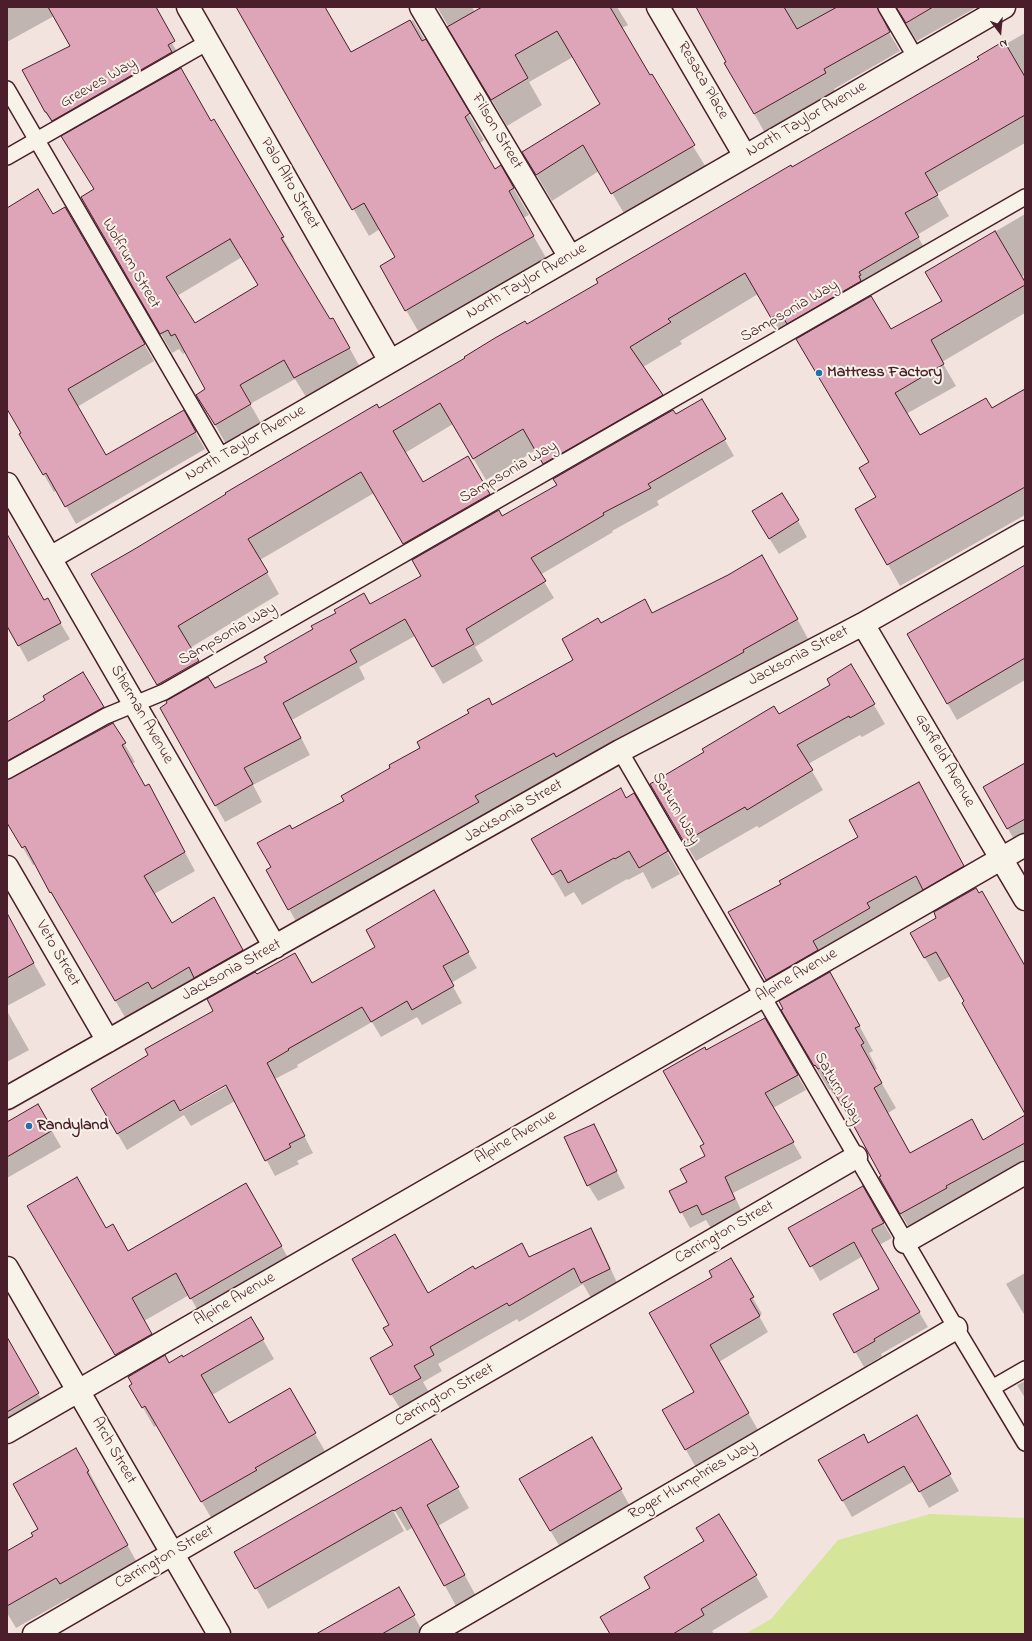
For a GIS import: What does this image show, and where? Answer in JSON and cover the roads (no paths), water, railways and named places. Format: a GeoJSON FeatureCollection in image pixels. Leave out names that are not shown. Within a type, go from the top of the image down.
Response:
{"type":"FeatureCollection","features":[{"type":"Feature","properties":{"kind":"street","name":"Palo Alto Street"},"geometry":{"type":"LineString","coordinates":[[188,7],[390,361]]}},
{"type":"Feature","properties":{"kind":"street","name":"Filson Street"},"geometry":{"type":"LineString","coordinates":[[421,7],[570,257]]}},
{"type":"Feature","properties":{"kind":"street","name":"Resaca Place"},"geometry":{"type":"LineString","coordinates":[[658,7],[745,156]]}},
{"type":"Feature","properties":{"kind":"street","name":"North Taylor Avenue"},"geometry":{"type":"LineString","coordinates":[[50,558],[1004,7]]}},
{"type":"Feature","properties":{"kind":"street","name":"Sherman Avenue"},"geometry":{"type":"LineString","coordinates":[[7,484],[275,947]]}},
{"type":"Feature","properties":{"kind":"street","name":"Jacksonia Street"},"geometry":{"type":"LineString","coordinates":[[7,1098],[620,751],[863,624],[1025,532]]}},
{"type":"Feature","properties":{"kind":"street","name":"Garfield Avenue"},"geometry":{"type":"LineString","coordinates":[[863,624],[1025,899]]}},
{"type":"Feature","properties":{"kind":"street","name":"Alpine Avenue"},"geometry":{"type":"LineString","coordinates":[[7,1432],[1025,845]]}},
{"type":"Feature","properties":{"kind":"street","name":"Veto Street"},"geometry":{"type":"LineString","coordinates":[[7,867],[108,1041]]}},
{"type":"Feature","properties":{"kind":"street","name":"Carrington Street"},"geometry":{"type":"LineString","coordinates":[[34,1634],[856,1157]]}},
{"type":"Feature","properties":{"kind":"street"},"geometry":{"type":"LineString","coordinates":[[906,1242],[1025,1173]]}},
{"type":"Feature","properties":{"kind":"street","name":"Arch Street"},"geometry":{"type":"LineString","coordinates":[[7,1268],[219,1634]]}},
{"type":"Feature","properties":{"kind":"street","name":"Roger Humphries Way"},"geometry":{"type":"LineString","coordinates":[[431,1634],[956,1328]]}},
{"type":"Feature","properties":{"kind":"lane"},"geometry":{"type":"LineString","coordinates":[[886,7],[916,58]]}},
{"type":"Feature","properties":{"kind":"lane","name":"Greeves Way"},"geometry":{"type":"LineString","coordinates":[[7,157],[208,42]]}},
{"type":"Feature","properties":{"kind":"lane","name":"Wolfrum Street"},"geometry":{"type":"LineString","coordinates":[[7,89],[222,458]]}},
{"type":"Feature","properties":{"kind":"lane","name":"Sampsonia Way"},"geometry":{"type":"LineString","coordinates":[[7,771],[106,716],[164,692],[1025,197]]}},
{"type":"Feature","properties":{"kind":"lane","name":"Saturn Way"},"geometry":{"type":"LineString","coordinates":[[620,751],[956,1328],[1025,1443]]}},
{"type":"Feature","properties":{"kind":"lane"},"geometry":{"type":"LineString","coordinates":[[992,1388],[1025,1370]]}},
{"type":"Feature","properties":{"kind":"place","name":"Mattress Factory"},"geometry":{"type":"Point","coordinates":[819,373]}},
{"type":"Feature","properties":{"kind":"place","name":"Randyland"},"geometry":{"type":"Point","coordinates":[29,1126]}}]}
